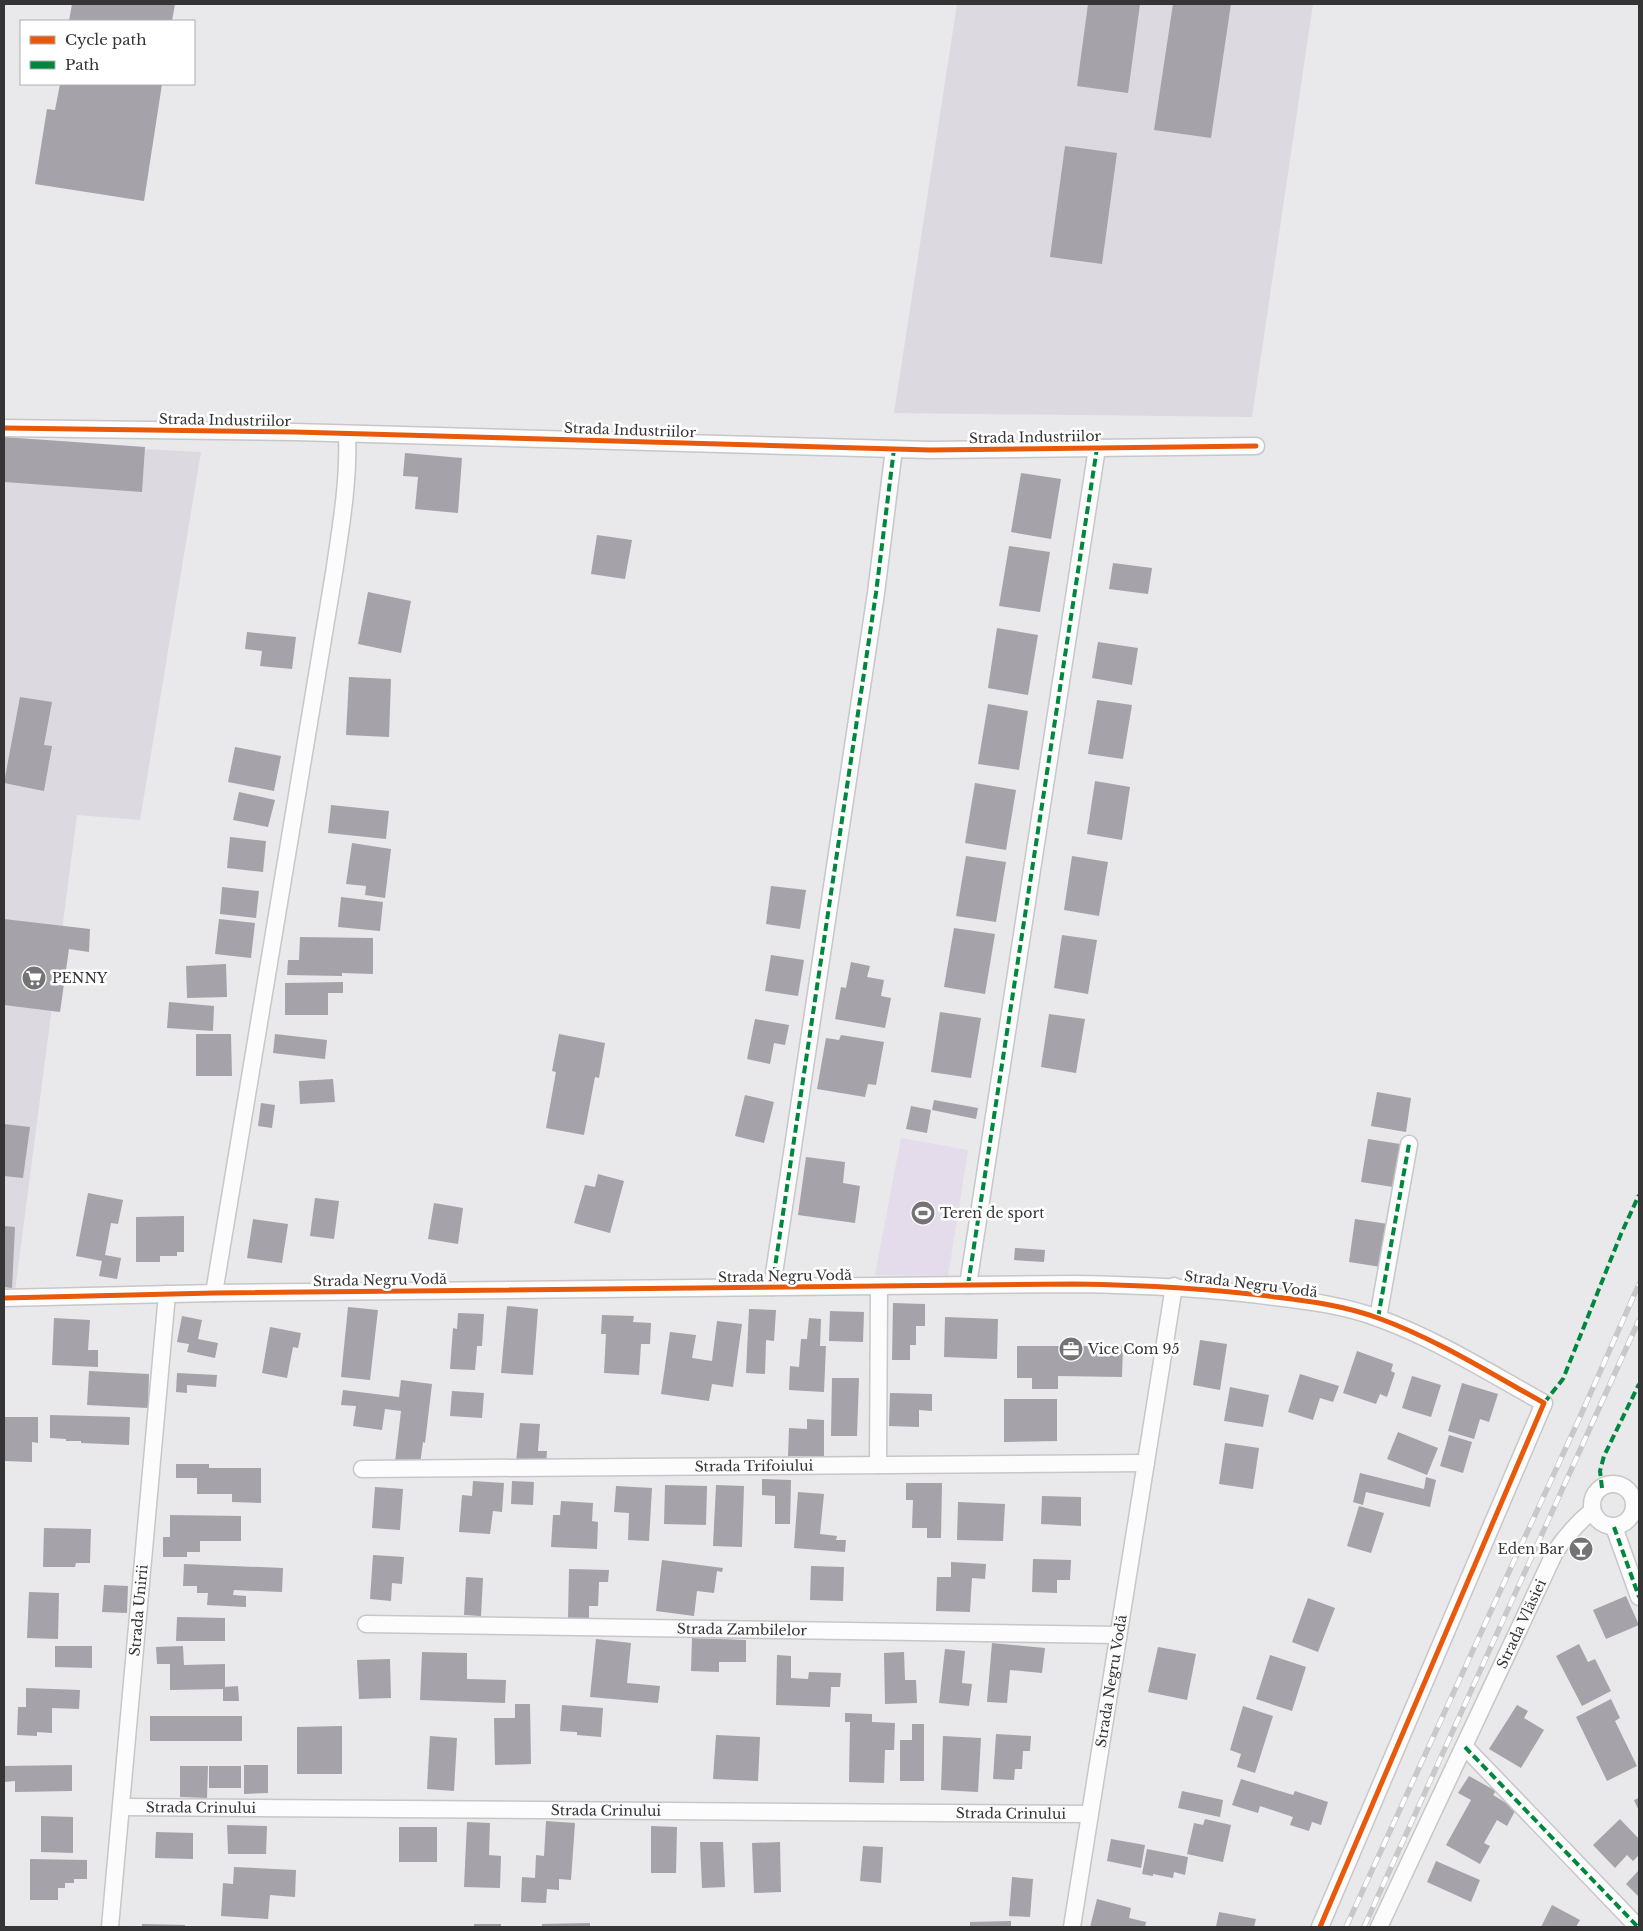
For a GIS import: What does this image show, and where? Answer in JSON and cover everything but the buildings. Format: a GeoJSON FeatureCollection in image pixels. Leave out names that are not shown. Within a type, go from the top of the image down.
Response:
{"type":"FeatureCollection","features":[{"type":"Feature","properties":{"kind":"street","name":"Strada Industriilor"},"geometry":{"type":"LineString","coordinates":[[4,428],[347,434],[894,449],[1256,446]]}},
{"type":"Feature","properties":{"kind":"street"},"geometry":{"type":"LineString","coordinates":[[214,1293],[335,563],[348,470],[347,434]]}},
{"type":"Feature","properties":{"kind":"street"},"geometry":{"type":"LineString","coordinates":[[968,1285],[1097,448]]}},
{"type":"Feature","properties":{"kind":"street"},"geometry":{"type":"LineString","coordinates":[[772,1287],[874,602],[894,449]]}},
{"type":"Feature","properties":{"kind":"street"},"geometry":{"type":"LineString","coordinates":[[1378,1318],[1409,1144]]}},
{"type":"Feature","properties":{"kind":"street","name":"Strada Negru Vodă"},"geometry":{"type":"LineString","coordinates":[[4,1298],[214,1293],[772,1287],[1074,1284],[1174,1286],[1293,1299],[1337,1306],[1378,1318],[1435,1343],[1544,1403],[1320,1927]]}},
{"type":"Feature","properties":{"kind":"street"},"geometry":{"type":"LineString","coordinates":[[878,1465],[879,1286]]}},
{"type":"Feature","properties":{"kind":"street","name":"Strada Negru Vodă"},"geometry":{"type":"LineString","coordinates":[[1072,1927],[1174,1286]]}},
{"type":"Feature","properties":{"kind":"street","name":"Strada Unirii"},"geometry":{"type":"LineString","coordinates":[[110,1927],[167,1294]]}},
{"type":"Feature","properties":{"kind":"street","name":"Strada Trifoiului"},"geometry":{"type":"LineString","coordinates":[[362,1469],[1146,1463]]}},
{"type":"Feature","properties":{"kind":"street"},"geometry":{"type":"LineString","coordinates":[[1614,1484],[1635,1493],[1631,1515],[1621,1525],[1614,1527],[1600,1522],[1592,1511],[1593,1498],[1602,1488],[1614,1484]]}},
{"type":"Feature","properties":{"kind":"street","name":"Strada Vlăsiei"},"geometry":{"type":"LineString","coordinates":[[1379,1927],[1555,1552],[1580,1521],[1592,1511]]}},
{"type":"Feature","properties":{"kind":"street"},"geometry":{"type":"LineString","coordinates":[[1614,1527],[1639,1597]]}},
{"type":"Feature","properties":{"kind":"street","name":"Strada Zambilelor"},"geometry":{"type":"LineString","coordinates":[[366,1624],[1118,1636]]}},
{"type":"Feature","properties":{"kind":"street"},"geometry":{"type":"LineString","coordinates":[[1465,1747],[1638,1927]]}},
{"type":"Feature","properties":{"kind":"street","name":"Strada Crinului"},"geometry":{"type":"LineString","coordinates":[[122,1807],[1089,1814]]}},
{"type":"Feature","properties":{"kind":"shaded area"},"geometry":{"type":"Polygon","coordinates":[[[957,4],[1313,4],[1252,417],[894,413],[957,4]]]}},
{"type":"Feature","properties":{"kind":"shaded area"},"geometry":{"type":"Polygon","coordinates":[[[4,442],[201,452],[140,820],[77,815],[15,1291],[4,1291],[4,442]]]}},
{"type":"Feature","properties":{"kind":"shaded area","name":"Teren de sport"},"geometry":{"type":"Polygon","coordinates":[[[901,1138],[968,1150],[948,1276],[875,1275],[901,1138]]]}},
{"type":"Feature","properties":{"kind":"railway"},"geometry":{"type":"LineString","coordinates":[[1346,1927],[1639,1284]]}},
{"type":"Feature","properties":{"kind":"railway"},"geometry":{"type":"LineString","coordinates":[[1364,1927],[1639,1320]]}},
{"type":"Feature","properties":{"kind":"marked path"},"geometry":{"type":"LineString","coordinates":[[968,1285],[1097,448]]}},
{"type":"Feature","properties":{"kind":"marked path"},"geometry":{"type":"LineString","coordinates":[[772,1287],[876,593],[894,449]]}},
{"type":"Feature","properties":{"kind":"marked path"},"geometry":{"type":"LineString","coordinates":[[1378,1318],[1409,1144]]}},
{"type":"Feature","properties":{"kind":"marked path"},"geometry":{"type":"LineString","coordinates":[[1544,1403],[1563,1379],[1621,1234],[1639,1195]]}},
{"type":"Feature","properties":{"kind":"marked path"},"geometry":{"type":"LineString","coordinates":[[1602,1488],[1600,1471],[1604,1456],[1639,1384]]}},
{"type":"Feature","properties":{"kind":"marked path"},"geometry":{"type":"LineString","coordinates":[[1614,1527],[1639,1597]]}},
{"type":"Feature","properties":{"kind":"marked path"},"geometry":{"type":"LineString","coordinates":[[1465,1747],[1638,1927]]}},
{"type":"Feature","properties":{"kind":"cycle path"},"geometry":{"type":"LineString","coordinates":[[4,428],[295,432],[930,450],[1256,446]]}},
{"type":"Feature","properties":{"kind":"cycle path"},"geometry":{"type":"LineString","coordinates":[[4,1298],[214,1293],[1099,1284],[1200,1289],[1314,1302],[1366,1314],[1421,1336],[1544,1403],[1320,1927]]}},
{"type":"Feature","properties":{"kind":"place","name":"PENNY"},"geometry":{"type":"Point","coordinates":[34,978]}},
{"type":"Feature","properties":{"kind":"place","name":"Teren de sport"},"geometry":{"type":"Point","coordinates":[923,1213]}},
{"type":"Feature","properties":{"kind":"place","name":"Vice Com 95"},"geometry":{"type":"Point","coordinates":[1071,1349]}},
{"type":"Feature","properties":{"kind":"place","name":"Eden Bar"},"geometry":{"type":"Point","coordinates":[1581,1549]}}]}
